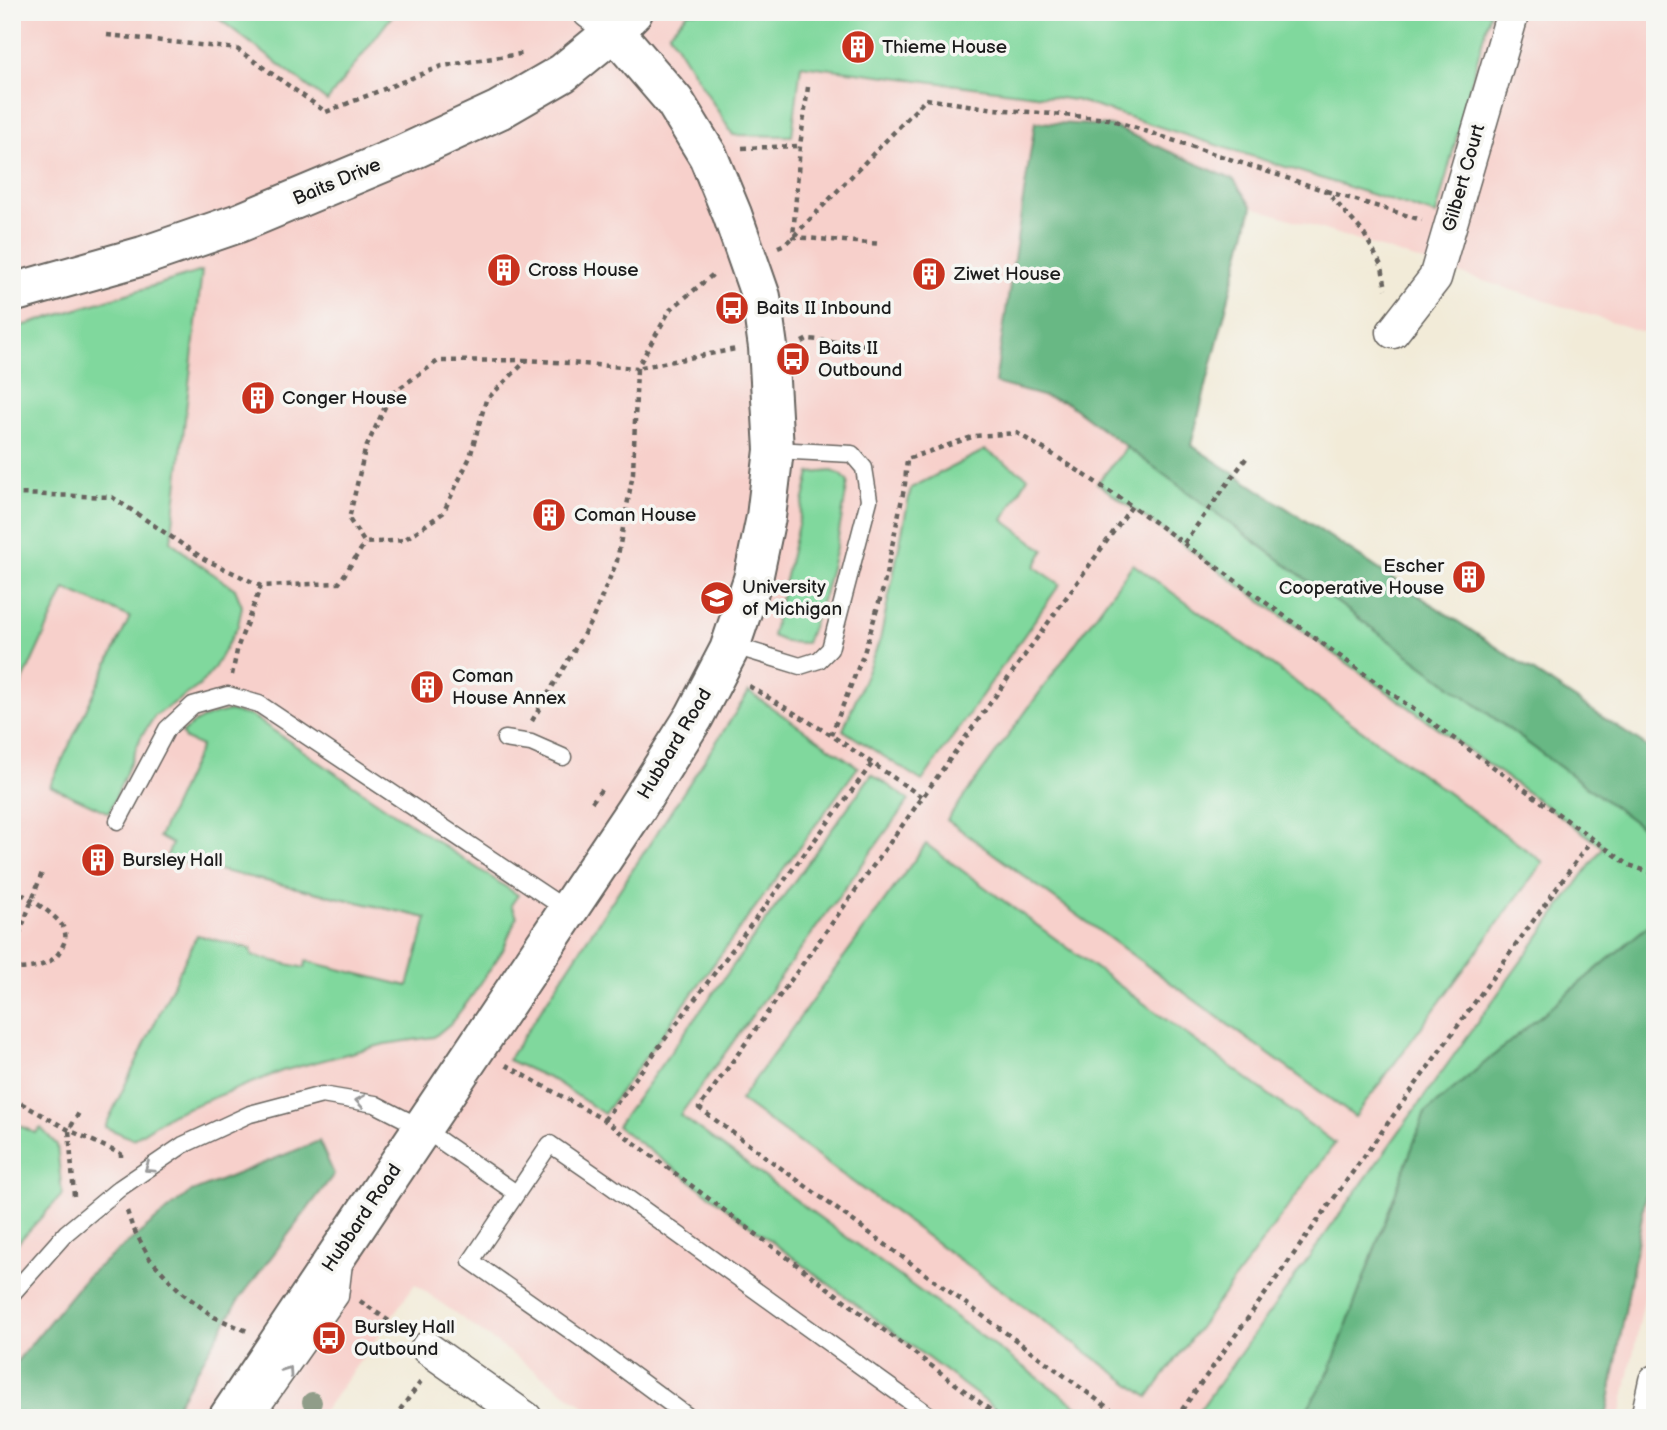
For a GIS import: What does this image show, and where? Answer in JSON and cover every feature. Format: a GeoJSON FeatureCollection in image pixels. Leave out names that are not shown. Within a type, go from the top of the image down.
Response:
{"type":"FeatureCollection","features":[{"type":"Feature","properties":{"kind":"street","name":"Gilbert Court"},"geometry":{"type":"LineString","coordinates":[[1393,332],[1435,278],[1513,12]]}},
{"type":"Feature","properties":{"kind":"street","name":"Baits Drive"},"geometry":{"type":"LineString","coordinates":[[12,293],[143,256],[239,223],[404,155],[499,110],[563,73],[612,18]]}},
{"type":"Feature","properties":{"kind":"street","name":"Hubbard Road"},"geometry":{"type":"LineString","coordinates":[[228,1418],[694,717],[731,645],[753,579],[766,517],[774,450],[768,347],[761,297],[708,156],[675,102],[612,18]]}},
{"type":"Feature","properties":{"kind":"street"},"geometry":{"type":"LineString","coordinates":[[433,1352],[526,1418]]}},
{"type":"Feature","properties":{"kind":"street"},"geometry":{"type":"LineString","coordinates":[[1647,1418],[1655,1381]]}},
{"type":"Feature","properties":{"kind":"lane"},"geometry":{"type":"LineString","coordinates":[[731,645],[800,666],[818,660],[830,649],[869,500],[864,468],[852,454],[774,450]]}},
{"type":"Feature","properties":{"kind":"lane"},"geometry":{"type":"LineString","coordinates":[[118,821],[167,729],[192,705],[228,695],[259,704],[567,910]]}},
{"type":"Feature","properties":{"kind":"lane"},"geometry":{"type":"LineString","coordinates":[[505,738],[531,743],[563,757]]}},
{"type":"Feature","properties":{"kind":"lane"},"geometry":{"type":"LineString","coordinates":[[12,1294],[66,1233],[120,1188],[183,1145],[250,1114],[322,1095],[375,1104],[422,1128],[516,1193]]}},
{"type":"Feature","properties":{"kind":"lane"},"geometry":{"type":"LineString","coordinates":[[690,1418],[471,1261],[550,1144],[933,1418]]}},
{"type":"Feature","properties":{"kind":"lane"},"geometry":{"type":"LineString","coordinates":[[239,1418],[267,1401],[340,1297],[346,1241]]}},
{"type":"Feature","properties":{"kind":"path"},"geometry":{"type":"LineString","coordinates":[[107,35],[237,50],[326,112],[442,66],[529,53]]}},
{"type":"Feature","properties":{"kind":"path"},"geometry":{"type":"LineString","coordinates":[[793,237],[808,87]]}},
{"type":"Feature","properties":{"kind":"path"},"geometry":{"type":"LineString","coordinates":[[774,249],[793,237],[926,99],[995,109],[1109,119],[1449,229]]}},
{"type":"Feature","properties":{"kind":"path"},"geometry":{"type":"LineString","coordinates":[[730,148],[800,146]]}},
{"type":"Feature","properties":{"kind":"path"},"geometry":{"type":"LineString","coordinates":[[1326,191],[1363,232],[1382,267],[1388,300]]}},
{"type":"Feature","properties":{"kind":"path"},"geometry":{"type":"LineString","coordinates":[[793,237],[882,244]]}},
{"type":"Feature","properties":{"kind":"path"},"geometry":{"type":"LineString","coordinates":[[532,721],[592,620],[617,561],[633,473],[637,368],[670,310],[719,270]]}},
{"type":"Feature","properties":{"kind":"path"},"geometry":{"type":"LineString","coordinates":[[795,345],[808,339],[866,345]]}},
{"type":"Feature","properties":{"kind":"path"},"geometry":{"type":"LineString","coordinates":[[365,543],[349,519],[365,450],[391,394],[438,362],[527,360],[637,368],[733,348],[740,349]]}},
{"type":"Feature","properties":{"kind":"path"},"geometry":{"type":"LineString","coordinates":[[365,543],[404,540],[443,513],[470,457],[486,400],[527,360]]}},
{"type":"Feature","properties":{"kind":"path"},"geometry":{"type":"LineString","coordinates":[[831,735],[864,653],[883,589],[905,484],[907,459],[975,436],[1017,433],[1132,506],[1629,865],[1655,874]]}},
{"type":"Feature","properties":{"kind":"path"},"geometry":{"type":"LineString","coordinates":[[1184,543],[1247,457]]}},
{"type":"Feature","properties":{"kind":"path"},"geometry":{"type":"LineString","coordinates":[[12,496],[112,497],[204,559],[261,586],[339,583],[365,543]]}},
{"type":"Feature","properties":{"kind":"path"},"geometry":{"type":"LineString","coordinates":[[1122,1418],[699,1108],[1132,506]]}},
{"type":"Feature","properties":{"kind":"path"},"geometry":{"type":"LineString","coordinates":[[228,695],[238,646],[261,586]]}},
{"type":"Feature","properties":{"kind":"path"},"geometry":{"type":"LineString","coordinates":[[743,683],[831,735],[922,797]]}},
{"type":"Feature","properties":{"kind":"path"},"geometry":{"type":"LineString","coordinates":[[604,1120],[872,765]]}},
{"type":"Feature","properties":{"kind":"path"},"geometry":{"type":"LineString","coordinates":[[592,802],[604,786]]}},
{"type":"Feature","properties":{"kind":"path"},"geometry":{"type":"LineString","coordinates":[[1176,1418],[1592,839]]}},
{"type":"Feature","properties":{"kind":"path"},"geometry":{"type":"LineString","coordinates":[[12,964],[19,934],[43,870]]}},
{"type":"Feature","properties":{"kind":"path"},"geometry":{"type":"LineString","coordinates":[[12,889],[59,922],[65,931],[65,941],[60,953],[51,961],[27,969],[12,969]]}},
{"type":"Feature","properties":{"kind":"path"},"geometry":{"type":"LineString","coordinates":[[498,1060],[604,1120],[1001,1418]]}},
{"type":"Feature","properties":{"kind":"path"},"geometry":{"type":"LineString","coordinates":[[12,1100],[121,1154],[120,1188],[132,1226],[150,1259],[180,1292],[214,1317],[278,1344]]}},
{"type":"Feature","properties":{"kind":"path"},"geometry":{"type":"LineString","coordinates":[[74,1196],[69,1130],[80,1111]]}},
{"type":"Feature","properties":{"kind":"path"},"geometry":{"type":"LineString","coordinates":[[354,1297],[433,1352],[394,1418]]}},
{"type":"Feature","properties":{"kind":"shaded area","name":"University of Michigan"},"geometry":{"type":"Polygon","coordinates":[[[12,12],[1655,12],[1655,336],[1253,207],[1190,444],[1655,752],[1655,1247],[1620,1418],[600,1418],[415,1284],[319,1418],[12,1418],[12,12]]]}},
{"type":"Feature","properties":{"kind":"green space"},"geometry":{"type":"Polygon","coordinates":[[[210,12],[395,12],[327,101],[210,12]]]}},
{"type":"Feature","properties":{"kind":"green space"},"geometry":{"type":"Polygon","coordinates":[[[689,12],[1490,12],[1436,215],[1075,100],[801,65],[792,136],[733,135],[669,33],[689,12]]]}},
{"type":"Feature","properties":{"kind":"green space"},"geometry":{"type":"Polygon","coordinates":[[[1035,122],[1112,126],[1234,180],[1252,207],[1191,445],[1655,752],[1655,837],[1067,403],[995,383],[1035,122]]]}},
{"type":"Feature","properties":{"kind":"green space"},"geometry":{"type":"Polygon","coordinates":[[[202,271],[171,541],[235,589],[242,606],[238,626],[213,670],[199,686],[155,716],[141,737],[109,813],[50,786],[130,617],[65,589],[12,705],[12,329],[202,271]]]}},
{"type":"Feature","properties":{"kind":"green space"},"geometry":{"type":"Polygon","coordinates":[[[1127,447],[1655,837],[1655,920],[1425,1113],[1330,1370],[1302,1418],[1194,1418],[1603,847],[1097,483],[1127,447]]]}},
{"type":"Feature","properties":{"kind":"green space"},"geometry":{"type":"Polygon","coordinates":[[[985,450],[1028,477],[1003,520],[1044,550],[1035,567],[1060,584],[922,781],[843,730],[880,640],[911,488],[985,450]]]}},
{"type":"Feature","properties":{"kind":"green space"},"geometry":{"type":"Polygon","coordinates":[[[832,471],[842,475],[848,482],[824,595],[806,643],[786,642],[772,636],[810,473],[832,471]]]}},
{"type":"Feature","properties":{"kind":"green space"},"geometry":{"type":"Polygon","coordinates":[[[1133,564],[1543,862],[1355,1117],[947,820],[1133,564]]]}},
{"type":"Feature","properties":{"kind":"green space"},"geometry":{"type":"Polygon","coordinates":[[[749,692],[858,767],[604,1114],[555,1081],[508,1060],[749,692]]]}},
{"type":"Feature","properties":{"kind":"green space"},"geometry":{"type":"Polygon","coordinates":[[[228,711],[252,716],[518,895],[511,905],[517,916],[503,950],[472,996],[451,1023],[434,1037],[385,1044],[282,1071],[172,1114],[133,1139],[105,1127],[197,935],[251,949],[252,956],[305,968],[306,961],[408,986],[427,918],[166,858],[172,844],[159,837],[201,746],[185,739],[182,733],[203,719],[228,711]]]}},
{"type":"Feature","properties":{"kind":"green space"},"geometry":{"type":"Polygon","coordinates":[[[872,774],[909,800],[680,1115],[1093,1418],[1008,1418],[617,1126],[872,774]]]}},
{"type":"Feature","properties":{"kind":"green space"},"geometry":{"type":"Polygon","coordinates":[[[926,844],[1335,1143],[1148,1397],[740,1100],[926,844]]]}},
{"type":"Feature","properties":{"kind":"green space"},"geometry":{"type":"Polygon","coordinates":[[[1655,920],[1655,1143],[1606,1418],[1302,1418],[1330,1370],[1425,1113],[1655,920]]]}},
{"type":"Feature","properties":{"kind":"green space"},"geometry":{"type":"Polygon","coordinates":[[[12,1122],[35,1133],[41,1128],[57,1145],[62,1195],[12,1249],[12,1122]]]}},
{"type":"Feature","properties":{"kind":"green space"},"geometry":{"type":"Polygon","coordinates":[[[319,1141],[334,1174],[238,1301],[169,1418],[12,1418],[12,1367],[87,1276],[189,1193],[319,1141]]]}},
{"type":"Feature","properties":{"kind":"place","name":"Thieme House"},"geometry":{"type":"Point","coordinates":[858,47]}},
{"type":"Feature","properties":{"kind":"place","name":"Cross House"},"geometry":{"type":"Point","coordinates":[504,270]}},
{"type":"Feature","properties":{"kind":"place","name":"Ziwet House"},"geometry":{"type":"Point","coordinates":[929,274]}},
{"type":"Feature","properties":{"kind":"place","name":"Baits II Inbound"},"geometry":{"type":"Point","coordinates":[732,308]}},
{"type":"Feature","properties":{"kind":"place","name":"Baits II Outbound"},"geometry":{"type":"Point","coordinates":[793,359]}},
{"type":"Feature","properties":{"kind":"place","name":"Conger House"},"geometry":{"type":"Point","coordinates":[258,398]}},
{"type":"Feature","properties":{"kind":"place","name":"Coman House"},"geometry":{"type":"Point","coordinates":[549,515]}},
{"type":"Feature","properties":{"kind":"place","name":"Escher Cooperative House"},"geometry":{"type":"Point","coordinates":[1469,577]}},
{"type":"Feature","properties":{"kind":"place","name":"University of Michigan"},"geometry":{"type":"Point","coordinates":[717,598]}},
{"type":"Feature","properties":{"kind":"place","name":"Coman House Annex"},"geometry":{"type":"Point","coordinates":[427,687]}},
{"type":"Feature","properties":{"kind":"place","name":"Bursley Hall"},"geometry":{"type":"Point","coordinates":[98,860]}},
{"type":"Feature","properties":{"kind":"place","name":"Bursley Hall Outbound"},"geometry":{"type":"Point","coordinates":[329,1338]}}]}
